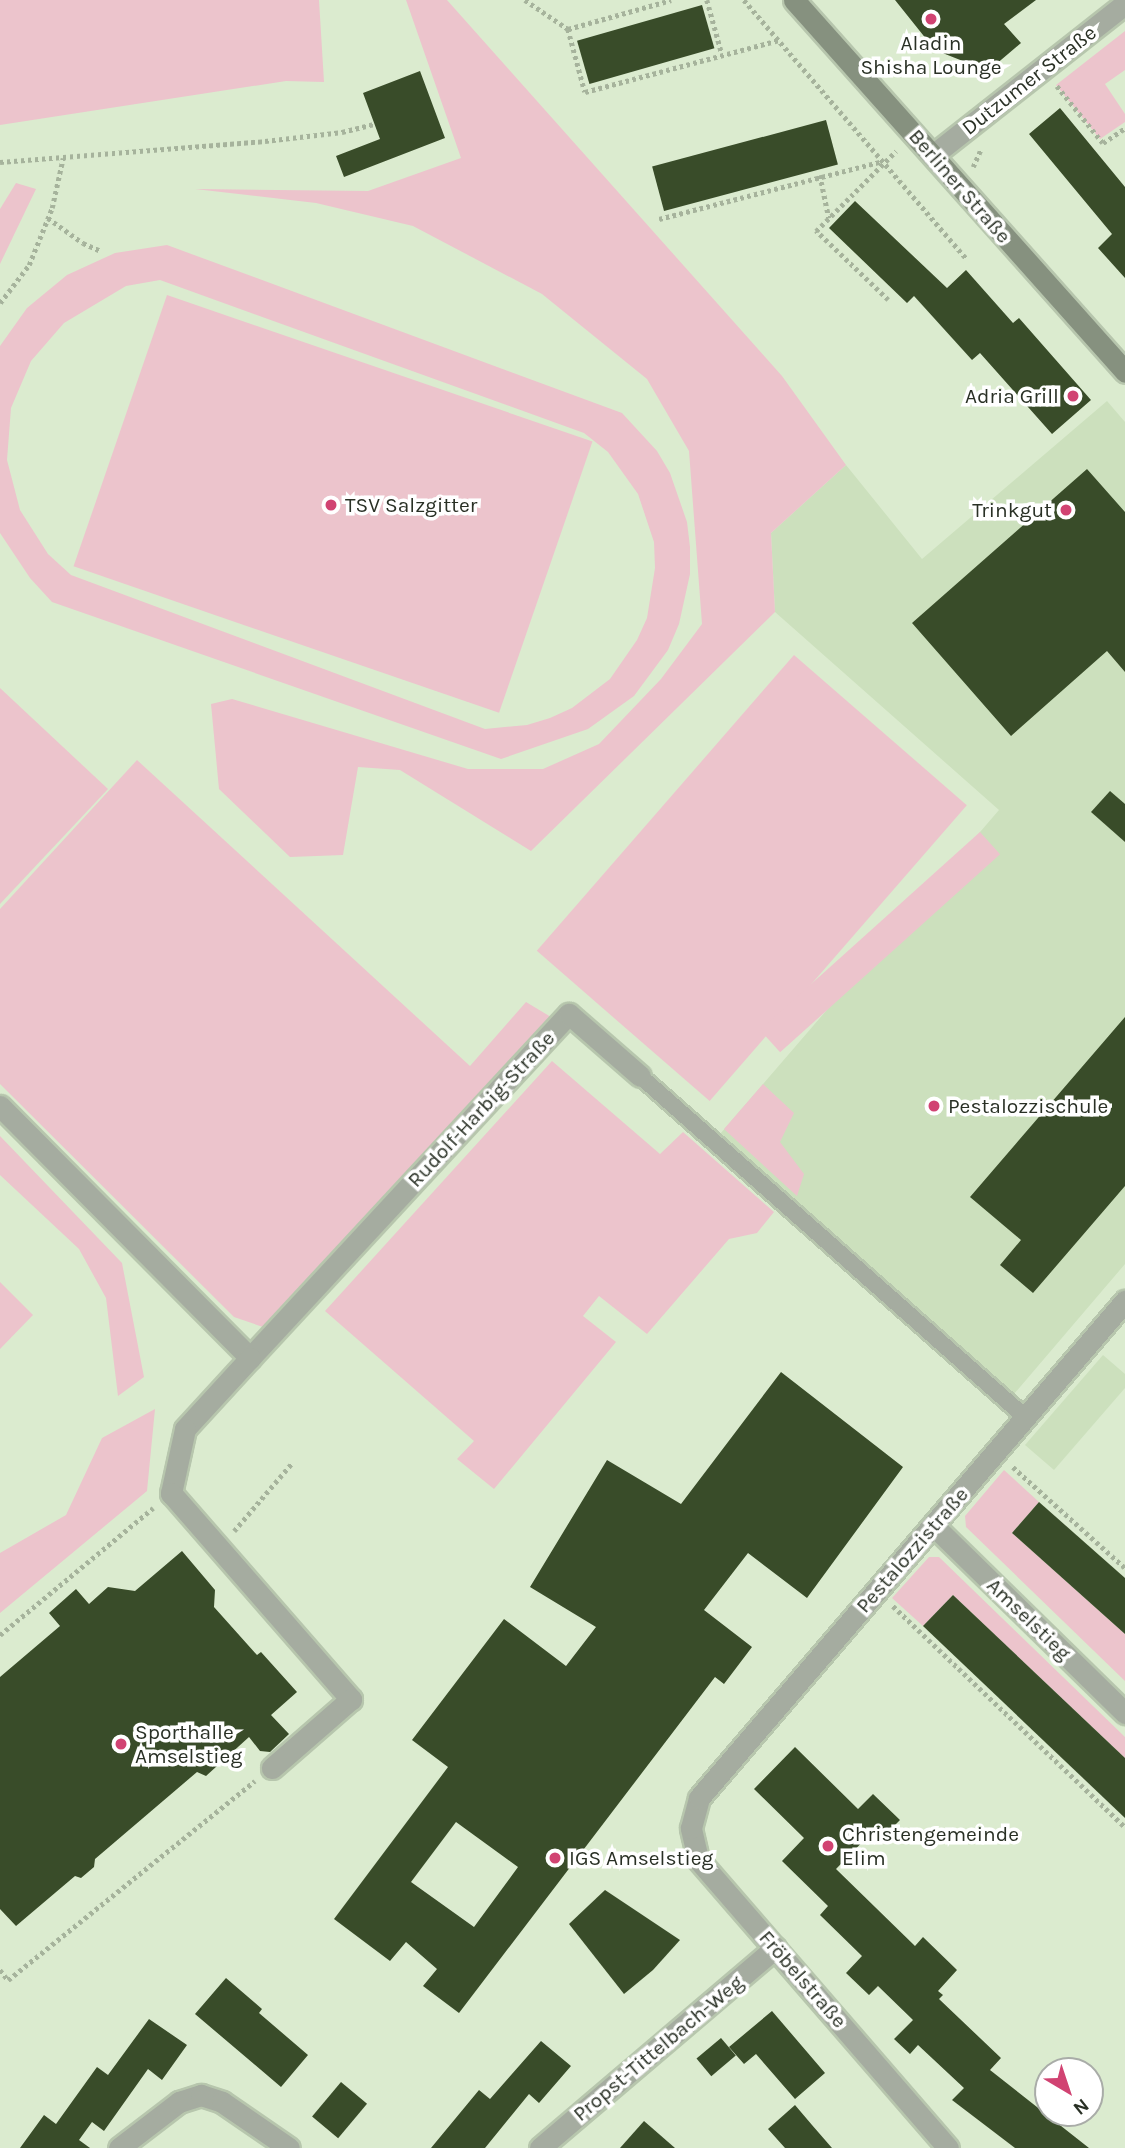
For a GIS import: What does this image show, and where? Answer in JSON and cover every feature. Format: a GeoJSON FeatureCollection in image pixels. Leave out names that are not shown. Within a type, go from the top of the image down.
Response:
{"type":"FeatureCollection","features":[{"type":"Feature","properties":{"kind":"street","name":"Berliner Straße"},"geometry":{"type":"LineString","coordinates":[[794,0],[1125,372]]}},
{"type":"Feature","properties":{"kind":"street","name":"Dutzumer Straße"},"geometry":{"type":"LineString","coordinates":[[933,155],[1125,4]]}},
{"type":"Feature","properties":{"kind":"street","name":"Rudolf-Harbig-Straße"},"geometry":{"type":"LineString","coordinates":[[250,1359],[569,1014],[640,1076]]}},
{"type":"Feature","properties":{"kind":"street"},"geometry":{"type":"LineString","coordinates":[[0,1107],[250,1359],[186,1429],[171,1493],[351,1699],[272,1768]]}},
{"type":"Feature","properties":{"kind":"street","name":"Pestalozzistraße"},"geometry":{"type":"LineString","coordinates":[[699,1798],[1125,1301]]}},
{"type":"Feature","properties":{"kind":"street","name":"Amselstieg"},"geometry":{"type":"LineString","coordinates":[[933,1525],[1125,1713]]}},
{"type":"Feature","properties":{"kind":"street","name":"Fröbelstraße"},"geometry":{"type":"LineString","coordinates":[[699,1798],[691,1828],[698,1859],[948,2148]]}},
{"type":"Feature","properties":{"kind":"street","name":"Propst-Tittelbach-Weg"},"geometry":{"type":"LineString","coordinates":[[540,2148],[775,1948]]}},
{"type":"Feature","properties":{"kind":"street"},"geometry":{"type":"LineString","coordinates":[[119,2148],[179,2102],[201,2095],[222,2102],[289,2148]]}},
{"type":"Feature","properties":{"kind":"lane","name":"Rudolf-Harbig-Straße"},"geometry":{"type":"LineString","coordinates":[[640,1076],[1026,1417]]}},
{"type":"Feature","properties":{"kind":"path"},"geometry":{"type":"LineString","coordinates":[[525,0],[568,29],[585,92],[779,40]]}},
{"type":"Feature","properties":{"kind":"path"},"geometry":{"type":"LineString","coordinates":[[568,29],[671,0]]}},
{"type":"Feature","properties":{"kind":"path"},"geometry":{"type":"LineString","coordinates":[[707,0],[722,54]]}},
{"type":"Feature","properties":{"kind":"path"},"geometry":{"type":"LineString","coordinates":[[744,0],[967,259]]}},
{"type":"Feature","properties":{"kind":"path"},"geometry":{"type":"LineString","coordinates":[[1056,85],[1103,143],[1125,128]]}},
{"type":"Feature","properties":{"kind":"path"},"geometry":{"type":"LineString","coordinates":[[0,162],[265,142],[342,132],[374,124]]}},
{"type":"Feature","properties":{"kind":"path"},"geometry":{"type":"LineString","coordinates":[[0,303],[29,265],[48,218],[63,158]]}},
{"type":"Feature","properties":{"kind":"path"},"geometry":{"type":"LineString","coordinates":[[659,219],[820,175],[884,161]]}},
{"type":"Feature","properties":{"kind":"path"},"geometry":{"type":"LineString","coordinates":[[884,161],[816,231],[888,300]]}},
{"type":"Feature","properties":{"kind":"path"},"geometry":{"type":"LineString","coordinates":[[820,175],[829,218]]}},
{"type":"Feature","properties":{"kind":"path"},"geometry":{"type":"LineString","coordinates":[[48,218],[83,243],[101,251]]}},
{"type":"Feature","properties":{"kind":"path"},"geometry":{"type":"LineString","coordinates":[[219,1548],[292,1463]]}},
{"type":"Feature","properties":{"kind":"path"},"geometry":{"type":"LineString","coordinates":[[1004,1470],[1009,1464],[1125,1568]]}},
{"type":"Feature","properties":{"kind":"path"},"geometry":{"type":"LineString","coordinates":[[0,1635],[171,1493]]}},
{"type":"Feature","properties":{"kind":"path"},"geometry":{"type":"LineString","coordinates":[[889,1602],[1125,1827]]}},
{"type":"Feature","properties":{"kind":"path"},"geometry":{"type":"LineString","coordinates":[[0,1970],[8,1980],[272,1768]]}},
{"type":"Feature","properties":{"kind":"shaded area"},"geometry":{"type":"Polygon","coordinates":[[[0,0],[319,0],[324,82],[286,81],[0,125],[0,0]]]}},
{"type":"Feature","properties":{"kind":"shaded area"},"geometry":{"type":"Polygon","coordinates":[[[406,0],[447,0],[782,376],[846,465],[771,533],[775,612],[531,851],[400,770],[358,767],[343,855],[290,857],[219,789],[211,704],[232,699],[468,769],[543,769],[599,744],[661,679],[702,624],[689,451],[647,379],[542,294],[413,226],[316,203],[195,189],[368,191],[461,158],[406,0]]]}},
{"type":"Feature","properties":{"kind":"shaded area"},"geometry":{"type":"Polygon","coordinates":[[[1125,31],[1125,70],[1105,84],[1125,114],[1125,122],[1100,139],[1056,85],[1125,31]]]}},
{"type":"Feature","properties":{"kind":"shaded area"},"geometry":{"type":"Polygon","coordinates":[[[16,183],[36,189],[0,264],[0,209],[16,183]]]}},
{"type":"Feature","properties":{"kind":"shaded area"},"geometry":{"type":"Polygon","coordinates":[[[167,245],[622,413],[657,451],[670,473],[687,522],[690,547],[690,574],[679,624],[668,650],[634,696],[588,729],[501,759],[52,602],[30,578],[0,533],[0,346],[27,308],[67,275],[115,253],[167,245]],[[160,280],[126,286],[64,323],[31,361],[11,408],[7,460],[20,510],[48,554],[71,575],[485,729],[527,725],[572,708],[610,679],[637,640],[647,618],[655,568],[654,542],[638,494],[608,452],[584,433],[160,280]]]}},
{"type":"Feature","properties":{"kind":"shaded area","name":"TSV Salzgitter"},"geometry":{"type":"Polygon","coordinates":[[[167,295],[592,442],[499,713],[74,566],[167,295]]]}},
{"type":"Feature","properties":{"kind":"shaded area","name":"Pestalozzischule"},"geometry":{"type":"Polygon","coordinates":[[[1107,401],[1125,422],[1125,1264],[1008,1401],[714,1141],[999,810],[775,612],[771,533],[846,465],[922,559],[1107,401]]]}},
{"type":"Feature","properties":{"kind":"shaded area"},"geometry":{"type":"Polygon","coordinates":[[[794,655],[967,805],[710,1101],[537,951],[794,655]]]}},
{"type":"Feature","properties":{"kind":"shaded area"},"geometry":{"type":"Polygon","coordinates":[[[0,688],[108,789],[0,904],[0,688]]]}},
{"type":"Feature","properties":{"kind":"shaded area"},"geometry":{"type":"Polygon","coordinates":[[[137,760],[470,1066],[526,1002],[551,1017],[266,1328],[234,1317],[0,1084],[0,909],[137,760]]]}},
{"type":"Feature","properties":{"kind":"shaded area"},"geometry":{"type":"Polygon","coordinates":[[[980,832],[1000,854],[780,1052],[760,1030],[980,832]]]}},
{"type":"Feature","properties":{"kind":"shaded area"},"geometry":{"type":"Polygon","coordinates":[[[552,1061],[660,1154],[683,1132],[774,1212],[757,1233],[729,1239],[647,1334],[599,1296],[583,1316],[616,1342],[494,1489],[457,1459],[474,1441],[325,1311],[552,1061]]]}},
{"type":"Feature","properties":{"kind":"shaded area"},"geometry":{"type":"Polygon","coordinates":[[[763,1084],[794,1113],[780,1142],[804,1174],[797,1196],[724,1129],[763,1084]]]}},
{"type":"Feature","properties":{"kind":"shaded area"},"geometry":{"type":"Polygon","coordinates":[[[0,1136],[122,1263],[144,1377],[118,1396],[106,1298],[79,1249],[0,1175],[0,1136]]]}},
{"type":"Feature","properties":{"kind":"shaded area"},"geometry":{"type":"Polygon","coordinates":[[[0,1282],[33,1315],[0,1349],[0,1282]]]}},
{"type":"Feature","properties":{"kind":"shaded area"},"geometry":{"type":"Polygon","coordinates":[[[1103,1355],[1125,1374],[1125,1388],[1054,1470],[1025,1445],[1103,1355]]]}},
{"type":"Feature","properties":{"kind":"shaded area"},"geometry":{"type":"Polygon","coordinates":[[[155,1409],[147,1491],[0,1613],[0,1553],[66,1515],[102,1438],[155,1409]]]}},
{"type":"Feature","properties":{"kind":"shaded area"},"geometry":{"type":"Polygon","coordinates":[[[1004,1470],[1039,1502],[1012,1533],[1125,1634],[1125,1681],[966,1527],[965,1516],[1004,1470]]]}},
{"type":"Feature","properties":{"kind":"shaded area"},"geometry":{"type":"Polygon","coordinates":[[[929,1557],[939,1557],[1125,1737],[1125,1758],[953,1595],[923,1626],[892,1598],[929,1557]]]}},
{"type":"Feature","properties":{"kind":"building"},"geometry":{"type":"Polygon","coordinates":[[[895,0],[1036,0],[1004,24],[1021,43],[988,71],[935,50],[895,0]]]}},
{"type":"Feature","properties":{"kind":"building"},"geometry":{"type":"Polygon","coordinates":[[[702,5],[714,48],[589,84],[577,41],[702,5]]]}},
{"type":"Feature","properties":{"kind":"building"},"geometry":{"type":"Polygon","coordinates":[[[420,71],[445,138],[344,177],[336,156],[380,139],[363,93],[420,71]]]}},
{"type":"Feature","properties":{"kind":"building"},"geometry":{"type":"Polygon","coordinates":[[[1060,108],[1125,187],[1125,278],[1098,248],[1112,234],[1029,134],[1060,108]]]}},
{"type":"Feature","properties":{"kind":"building"},"geometry":{"type":"Polygon","coordinates":[[[826,120],[838,164],[664,211],[652,167],[826,120]]]}},
{"type":"Feature","properties":{"kind":"building"},"geometry":{"type":"Polygon","coordinates":[[[855,201],[947,288],[966,270],[1013,323],[1019,318],[1091,400],[1052,434],[980,353],[972,360],[914,296],[907,303],[829,228],[855,201]]]}},
{"type":"Feature","properties":{"kind":"building"},"geometry":{"type":"Polygon","coordinates":[[[1087,469],[1125,512],[1125,672],[1107,651],[1011,736],[912,623],[1087,469]]]}},
{"type":"Feature","properties":{"kind":"building"},"geometry":{"type":"Polygon","coordinates":[[[1110,791],[1125,804],[1125,842],[1091,812],[1110,791]]]}},
{"type":"Feature","properties":{"kind":"building"},"geometry":{"type":"Polygon","coordinates":[[[1125,1017],[1125,1186],[1033,1293],[1000,1265],[1021,1240],[970,1197],[1125,1017]]]}},
{"type":"Feature","properties":{"kind":"building"},"geometry":{"type":"Polygon","coordinates":[[[781,1372],[903,1467],[807,1598],[748,1553],[704,1610],[752,1647],[724,1684],[715,1677],[459,2013],[423,1986],[437,1969],[406,1942],[390,1961],[334,1919],[448,1767],[412,1740],[504,1619],[566,1666],[596,1627],[530,1587],[607,1460],[681,1504],[781,1372]],[[456,1822],[411,1882],[474,1927],[518,1867],[456,1822]]]}},
{"type":"Feature","properties":{"kind":"building"},"geometry":{"type":"Polygon","coordinates":[[[1039,1502],[1125,1578],[1125,1634],[1012,1533],[1039,1502]]]}},
{"type":"Feature","properties":{"kind":"building","name":"Sporthalle Amselstieg"},"geometry":{"type":"Polygon","coordinates":[[[182,1551],[215,1590],[214,1607],[257,1655],[261,1652],[297,1692],[271,1715],[289,1734],[270,1752],[260,1751],[249,1737],[206,1776],[197,1772],[95,1859],[94,1867],[81,1878],[75,1876],[16,1926],[0,1909],[0,1677],[60,1626],[49,1613],[76,1589],[89,1604],[108,1587],[135,1591],[182,1551]]]}},
{"type":"Feature","properties":{"kind":"building"},"geometry":{"type":"Polygon","coordinates":[[[953,1595],[1125,1758],[1125,1818],[923,1626],[953,1595]]]}},
{"type":"Feature","properties":{"kind":"building"},"geometry":{"type":"Polygon","coordinates":[[[795,1747],[858,1809],[873,1794],[900,1820],[885,1835],[877,1827],[836,1869],[915,1946],[923,1937],[957,1970],[938,1991],[943,1995],[939,1999],[1001,2058],[990,2070],[1034,2105],[1034,2127],[1062,2127],[1089,2148],[1015,2148],[952,2100],[964,2088],[918,2045],[910,2054],[894,2039],[913,2020],[878,1986],[869,1995],[846,1973],[862,1956],[820,1915],[828,1906],[782,1861],[804,1838],[754,1789],[795,1747]]]}},
{"type":"Feature","properties":{"kind":"building"},"geometry":{"type":"Polygon","coordinates":[[[605,1890],[680,1940],[653,1970],[624,1994],[569,1924],[605,1890]]]}},
{"type":"Feature","properties":{"kind":"building"},"geometry":{"type":"Polygon","coordinates":[[[226,1978],[262,2009],[259,2013],[308,2055],[281,2087],[195,2014],[226,1978]]]}},
{"type":"Feature","properties":{"kind":"building"},"geometry":{"type":"Polygon","coordinates":[[[772,2011],[825,2073],[795,2099],[756,2054],[744,2064],[729,2047],[772,2011]]]}},
{"type":"Feature","properties":{"kind":"building"},"geometry":{"type":"Polygon","coordinates":[[[149,2019],[187,2045],[162,2080],[148,2069],[104,2131],[92,2122],[79,2140],[90,2148],[20,2148],[44,2115],[56,2124],[97,2067],[108,2075],[149,2019]]]}},
{"type":"Feature","properties":{"kind":"building"},"geometry":{"type":"Polygon","coordinates":[[[721,2038],[736,2056],[711,2076],[696,2059],[721,2038]]]}},
{"type":"Feature","properties":{"kind":"building"},"geometry":{"type":"Polygon","coordinates":[[[541,2041],[571,2066],[539,2103],[529,2094],[485,2148],[431,2148],[479,2090],[490,2099],[541,2041]]]}},
{"type":"Feature","properties":{"kind":"building"},"geometry":{"type":"Polygon","coordinates":[[[341,2082],[367,2104],[338,2138],[312,2116],[341,2082]]]}},
{"type":"Feature","properties":{"kind":"building"},"geometry":{"type":"Polygon","coordinates":[[[795,2105],[832,2148],[785,2148],[768,2129],[795,2105]]]}},
{"type":"Feature","properties":{"kind":"building"},"geometry":{"type":"Polygon","coordinates":[[[644,2121],[675,2148],[620,2148],[644,2121]]]}},
{"type":"Feature","properties":{"kind":"place","name":"Aladin Shisha Lounge"},"geometry":{"type":"Point","coordinates":[931,19]}},
{"type":"Feature","properties":{"kind":"place","name":"Adria Grill"},"geometry":{"type":"Point","coordinates":[1073,396]}},
{"type":"Feature","properties":{"kind":"place","name":"TSV Salzgitter"},"geometry":{"type":"Point","coordinates":[331,505]}},
{"type":"Feature","properties":{"kind":"place","name":"Trinkgut"},"geometry":{"type":"Point","coordinates":[1066,510]}},
{"type":"Feature","properties":{"kind":"place","name":"Pestalozzischule"},"geometry":{"type":"Point","coordinates":[934,1106]}},
{"type":"Feature","properties":{"kind":"place","name":"Sporthalle Amselstieg"},"geometry":{"type":"Point","coordinates":[121,1744]}},
{"type":"Feature","properties":{"kind":"place","name":"Christengemeinde Elim"},"geometry":{"type":"Point","coordinates":[828,1846]}},
{"type":"Feature","properties":{"kind":"place","name":"IGS Amselstieg"},"geometry":{"type":"Point","coordinates":[555,1858]}}]}
